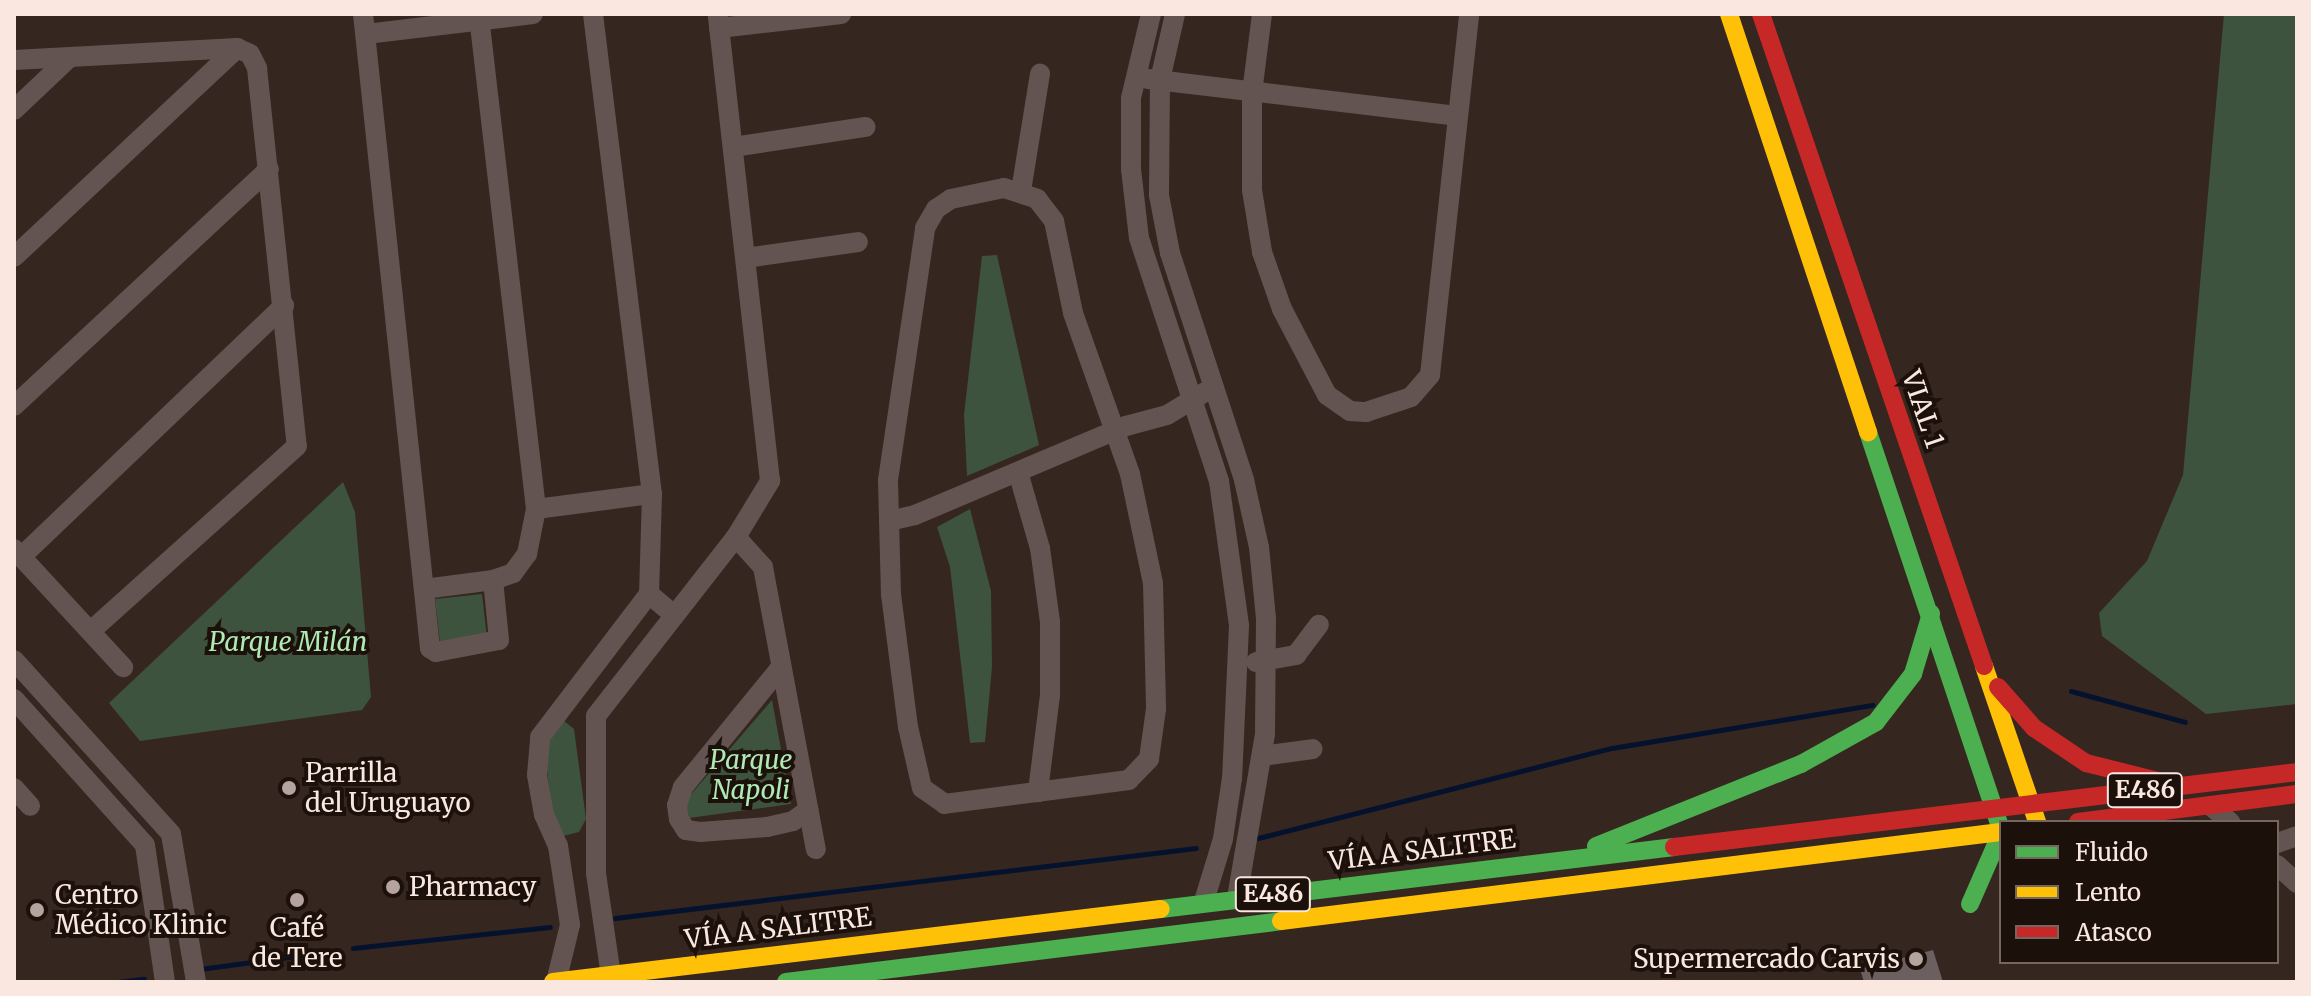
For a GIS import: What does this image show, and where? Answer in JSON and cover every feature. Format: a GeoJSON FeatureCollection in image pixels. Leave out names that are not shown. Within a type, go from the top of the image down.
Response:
{"type":"FeatureCollection","features":[{"type":"Feature","properties":{"kind":"main road"},"geometry":{"type":"LineString","coordinates":[[1729,14],[1999,826]]}},
{"type":"Feature","properties":{"kind":"main road","name":"VIAL 1"},"geometry":{"type":"LineString","coordinates":[[1761,14],[2036,820]]}},
{"type":"Feature","properties":{"kind":"main road"},"geometry":{"type":"LineString","coordinates":[[1558,861],[1801,764],[1876,722],[1913,674],[1931,614]]}},
{"type":"Feature","properties":{"kind":"main road"},"geometry":{"type":"LineString","coordinates":[[1987,673],[2034,728],[2086,763],[2180,786]]}},
{"type":"Feature","properties":{"kind":"main road","name":"VÍA A SALITRE"},"geometry":{"type":"LineString","coordinates":[[555,982],[1204,901],[2297,772]]}},
{"type":"Feature","properties":{"kind":"main road","name":"E486"},"geometry":{"type":"LineString","coordinates":[[2095,820],[2296,796]]}},
{"type":"Feature","properties":{"kind":"main road","name":"VÍA A SALITRE"},"geometry":{"type":"LineString","coordinates":[[786,982],[1999,831]]}},
{"type":"Feature","properties":{"kind":"main road"},"geometry":{"type":"LineString","coordinates":[[1970,904],[1999,836]]}},
{"type":"Feature","properties":{"kind":"street"},"geometry":{"type":"LineString","coordinates":[[493,580],[499,640],[436,652],[430,648],[365,24],[533,14]]}},
{"type":"Feature","properties":{"kind":"street"},"geometry":{"type":"LineString","coordinates":[[555,982],[570,925],[558,846],[544,815],[537,775],[540,737],[568,694],[649,594],[652,494],[593,14]]}},
{"type":"Feature","properties":{"kind":"street"},"geometry":{"type":"LineString","coordinates":[[611,976],[598,891],[594,839],[596,716],[736,537],[770,481],[718,21],[841,14]]}},
{"type":"Feature","properties":{"kind":"street"},"geometry":{"type":"LineString","coordinates":[[1151,14],[1136,78],[1130,146],[1139,238],[1187,400],[1226,516],[1240,662],[1238,730],[1223,839],[1204,901]]}},
{"type":"Feature","properties":{"kind":"street"},"geometry":{"type":"LineString","coordinates":[[1175,14],[1160,80],[1159,195],[1170,253],[1216,388],[1259,547],[1266,662],[1265,734],[1237,898]]}},
{"type":"Feature","properties":{"kind":"street"},"geometry":{"type":"LineString","coordinates":[[1262,14],[1252,93],[1252,190],[1262,252],[1310,367],[1327,395],[1350,411],[1366,412],[1411,397],[1430,375],[1469,14]]}},
{"type":"Feature","properties":{"kind":"street"},"geometry":{"type":"LineString","coordinates":[[424,589],[493,580],[513,573],[527,554],[536,509],[479,17]]}},
{"type":"Feature","properties":{"kind":"street"},"geometry":{"type":"LineString","coordinates":[[14,257],[237,48]]}},
{"type":"Feature","properties":{"kind":"street"},"geometry":{"type":"LineString","coordinates":[[14,60],[237,48],[250,54],[257,68],[297,446],[91,631]]}},
{"type":"Feature","properties":{"kind":"street"},"geometry":{"type":"LineString","coordinates":[[14,110],[70,57]]}},
{"type":"Feature","properties":{"kind":"street"},"geometry":{"type":"LineString","coordinates":[[1021,191],[1040,74]]}},
{"type":"Feature","properties":{"kind":"street"},"geometry":{"type":"LineString","coordinates":[[1136,78],[1457,116]]}},
{"type":"Feature","properties":{"kind":"street"},"geometry":{"type":"LineString","coordinates":[[733,147],[866,127]]}},
{"type":"Feature","properties":{"kind":"street"},"geometry":{"type":"LineString","coordinates":[[14,406],[269,169]]}},
{"type":"Feature","properties":{"kind":"street"},"geometry":{"type":"LineString","coordinates":[[996,188],[1021,191],[1037,199],[1054,221],[1073,313],[1120,428],[1143,523],[1153,583],[1157,670],[1149,759],[1129,780],[945,804],[922,788],[897,656],[889,521],[899,381],[925,228],[936,209],[951,199],[996,188]]}},
{"type":"Feature","properties":{"kind":"street"},"geometry":{"type":"LineString","coordinates":[[746,258],[858,242]]}},
{"type":"Feature","properties":{"kind":"street"},"geometry":{"type":"LineString","coordinates":[[123,667],[17,553],[284,306]]}},
{"type":"Feature","properties":{"kind":"street"},"geometry":{"type":"LineString","coordinates":[[889,521],[1018,472],[1120,428],[1134,415],[1216,388]]}},
{"type":"Feature","properties":{"kind":"street"},"geometry":{"type":"LineString","coordinates":[[1018,472],[1040,548],[1050,622],[1050,695],[1038,792]]}},
{"type":"Feature","properties":{"kind":"street"},"geometry":{"type":"LineString","coordinates":[[536,509],[652,494]]}},
{"type":"Feature","properties":{"kind":"street"},"geometry":{"type":"LineString","coordinates":[[736,537],[763,567],[810,798],[808,810],[816,849]]}},
{"type":"Feature","properties":{"kind":"street"},"geometry":{"type":"LineString","coordinates":[[649,594],[673,614]]}},
{"type":"Feature","properties":{"kind":"street"},"geometry":{"type":"LineString","coordinates":[[1240,662],[1266,662],[1304,650],[1319,625]]}},
{"type":"Feature","properties":{"kind":"street"},"geometry":{"type":"LineString","coordinates":[[14,660],[171,834],[196,982]]}},
{"type":"Feature","properties":{"kind":"street"},"geometry":{"type":"LineString","coordinates":[[781,667],[683,787],[677,805],[686,830],[700,832],[767,827],[793,821],[808,810]]}},
{"type":"Feature","properties":{"kind":"street"},"geometry":{"type":"LineString","coordinates":[[568,694],[596,716]]}},
{"type":"Feature","properties":{"kind":"street"},"geometry":{"type":"LineString","coordinates":[[14,699],[145,845],[165,982]]}},
{"type":"Feature","properties":{"kind":"street"},"geometry":{"type":"LineString","coordinates":[[1238,730],[1265,734]]}},
{"type":"Feature","properties":{"kind":"street"},"geometry":{"type":"LineString","coordinates":[[68,757],[81,735]]}},
{"type":"Feature","properties":{"kind":"street"},"geometry":{"type":"LineString","coordinates":[[1262,756],[1313,749]]}},
{"type":"Feature","properties":{"kind":"street"},"geometry":{"type":"LineString","coordinates":[[14,788],[30,806]]}},
{"type":"Feature","properties":{"kind":"street"},"geometry":{"type":"LineString","coordinates":[[2211,806],[2228,820]]}},
{"type":"Feature","properties":{"kind":"street"},"geometry":{"type":"LineString","coordinates":[[558,846],[594,839]]}},
{"type":"Feature","properties":{"kind":"street"},"geometry":{"type":"LineString","coordinates":[[2279,867],[2297,883]]}},
{"type":"Feature","properties":{"kind":"street"},"geometry":{"type":"LineString","coordinates":[[567,896],[598,891]]}},
{"type":"Feature","properties":{"kind":"street"},"geometry":{"type":"LineString","coordinates":[[570,925],[603,921]]}},
{"type":"Feature","properties":{"kind":"street"},"geometry":{"type":"LineString","coordinates":[[160,949],[190,944]]}},
{"type":"Feature","properties":{"kind":"green space"},"geometry":{"type":"Polygon","coordinates":[[[2224,14],[2297,14],[2297,704],[2206,714],[2102,636],[2099,613],[2147,561],[2183,475],[2224,14]]]}},
{"type":"Feature","properties":{"kind":"green space"},"geometry":{"type":"Polygon","coordinates":[[[997,255],[1039,445],[967,476],[964,415],[982,256],[997,255]]]}},
{"type":"Feature","properties":{"kind":"green space","name":"Parque Milán"},"geometry":{"type":"Polygon","coordinates":[[[343,482],[355,512],[371,697],[362,710],[140,741],[109,703],[343,482]]]}},
{"type":"Feature","properties":{"kind":"green space"},"geometry":{"type":"Polygon","coordinates":[[[970,509],[991,591],[992,667],[985,742],[970,743],[950,567],[937,527],[970,509]]]}},
{"type":"Feature","properties":{"kind":"green space"},"geometry":{"type":"Polygon","coordinates":[[[482,594],[487,638],[440,643],[435,599],[482,594]]]}},
{"type":"Feature","properties":{"kind":"green space","name":"Parque Napoli"},"geometry":{"type":"Polygon","coordinates":[[[772,700],[791,804],[689,818],[686,800],[772,700]]]}},
{"type":"Feature","properties":{"kind":"green space"},"geometry":{"type":"Polygon","coordinates":[[[563,720],[574,729],[586,819],[579,832],[563,836],[554,824],[544,747],[563,720]]]}},
{"type":"Feature","properties":{"kind":"building","name":"Supermercado Carvis"},"geometry":{"type":"Polygon","coordinates":[[[1933,950],[1943,982],[1864,982],[1860,969],[1933,950]]]}},
{"type":"Feature","properties":{"kind":"waterway"},"geometry":{"type":"LineString","coordinates":[[2071,691],[2185,722]]}},
{"type":"Feature","properties":{"kind":"waterway"},"geometry":{"type":"LineString","coordinates":[[1258,838],[1612,748],[1872,705]]}},
{"type":"Feature","properties":{"kind":"waterway"},"geometry":{"type":"LineString","coordinates":[[615,918],[1196,848]]}},
{"type":"Feature","properties":{"kind":"waterway"},"geometry":{"type":"LineString","coordinates":[[353,948],[550,927]]}},
{"type":"Feature","properties":{"kind":"waterway"},"geometry":{"type":"LineString","coordinates":[[200,969],[326,952]]}},
{"type":"Feature","properties":{"kind":"waterway"},"geometry":{"type":"LineString","coordinates":[[118,982],[144,979]]}},
{"type":"Feature","properties":{"kind":"traffic: fast"},"geometry":{"type":"LineString","coordinates":[[1868,432],[1999,824]]}},
{"type":"Feature","properties":{"kind":"traffic: fast"},"geometry":{"type":"LineString","coordinates":[[1596,846],[1801,764],[1876,722],[1913,674],[1931,614]]}},
{"type":"Feature","properties":{"kind":"traffic: fast"},"geometry":{"type":"LineString","coordinates":[[1970,904],[1999,838]]}},
{"type":"Feature","properties":{"kind":"traffic: fast"},"geometry":{"type":"LineString","coordinates":[[1161,909],[1674,847]]}},
{"type":"Feature","properties":{"kind":"traffic: fast"},"geometry":{"type":"LineString","coordinates":[[786,982],[1281,921]]}},
{"type":"Feature","properties":{"kind":"traffic: slow"},"geometry":{"type":"LineString","coordinates":[[1729,14],[1868,432]]}},
{"type":"Feature","properties":{"kind":"traffic: slow"},"geometry":{"type":"LineString","coordinates":[[1984,666],[2036,820]]}},
{"type":"Feature","properties":{"kind":"traffic: slow"},"geometry":{"type":"LineString","coordinates":[[1281,921],[1999,832]]}},
{"type":"Feature","properties":{"kind":"traffic: slow"},"geometry":{"type":"LineString","coordinates":[[553,982],[1161,909]]}},
{"type":"Feature","properties":{"kind":"traffic: jam"},"geometry":{"type":"LineString","coordinates":[[1761,14],[1984,666]]}},
{"type":"Feature","properties":{"kind":"traffic: jam"},"geometry":{"type":"LineString","coordinates":[[1998,687],[2034,728],[2086,763],[2162,782]]}},
{"type":"Feature","properties":{"kind":"traffic: jam"},"geometry":{"type":"LineString","coordinates":[[1674,847],[2297,772]]}},
{"type":"Feature","properties":{"kind":"traffic: jam"},"geometry":{"type":"LineString","coordinates":[[2094,820],[2297,794]]}},
{"type":"Feature","properties":{"kind":"place","name":"Parrilla del Uruguayo"},"geometry":{"type":"Point","coordinates":[289,788]}},
{"type":"Feature","properties":{"kind":"place","name":"Pharmacy"},"geometry":{"type":"Point","coordinates":[393,887]}},
{"type":"Feature","properties":{"kind":"place","name":"Café de Tere"},"geometry":{"type":"Point","coordinates":[297,900]}},
{"type":"Feature","properties":{"kind":"place","name":"Centro Médico Klinic"},"geometry":{"type":"Point","coordinates":[37,910]}},
{"type":"Feature","properties":{"kind":"place","name":"Supermercado Carvis"},"geometry":{"type":"Point","coordinates":[1916,959]}}]}
